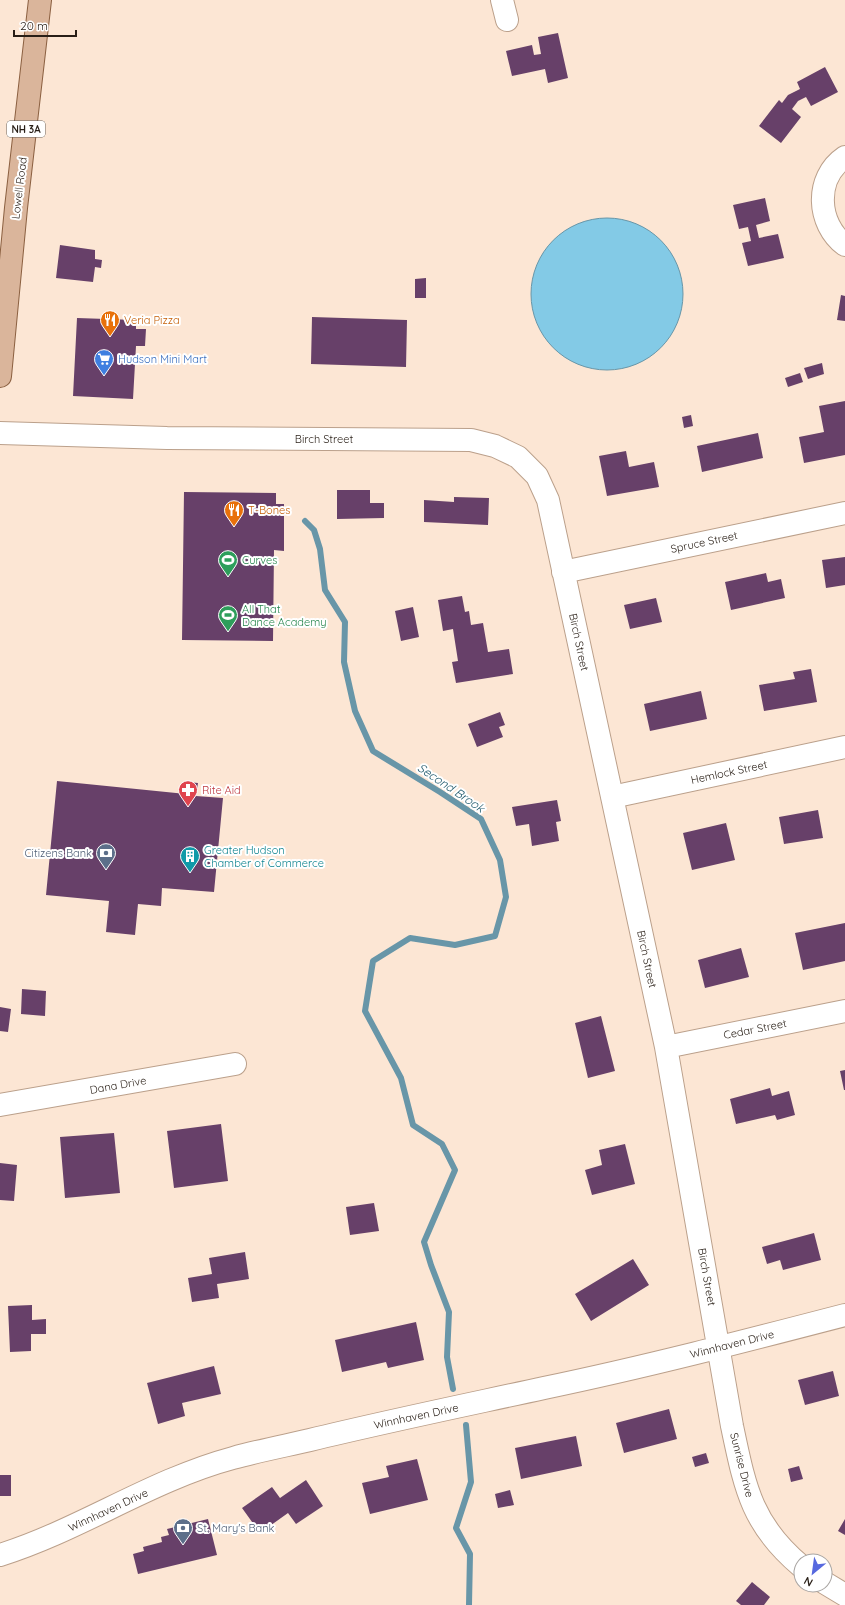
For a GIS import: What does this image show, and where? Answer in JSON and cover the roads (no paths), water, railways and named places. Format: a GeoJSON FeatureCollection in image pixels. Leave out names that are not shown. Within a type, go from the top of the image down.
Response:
{"type":"FeatureCollection","features":[{"type":"Feature","properties":{"kind":"main road","name":"Lowell Road"},"geometry":{"type":"LineString","coordinates":[[0,376],[16,208],[40,0]]}},
{"type":"Feature","properties":{"kind":"street"},"geometry":{"type":"LineString","coordinates":[[845,157],[834,168],[828,178],[822,199],[827,222],[832,232],[845,245]]}},
{"type":"Feature","properties":{"kind":"street","name":"Birch Street"},"geometry":{"type":"LineString","coordinates":[[0,433],[167,438],[471,440],[495,446],[518,457],[537,476],[548,500],[666,1047],[719,1348]]}},
{"type":"Feature","properties":{"kind":"street","name":"Spruce Street"},"geometry":{"type":"LineString","coordinates":[[563,572],[845,513]]}},
{"type":"Feature","properties":{"kind":"street","name":"Hemlock Street"},"geometry":{"type":"LineString","coordinates":[[612,796],[845,747]]}},
{"type":"Feature","properties":{"kind":"street","name":"Cedar Street"},"geometry":{"type":"LineString","coordinates":[[666,1047],[845,1011]]}},
{"type":"Feature","properties":{"kind":"street","name":"Dana Drive"},"geometry":{"type":"LineString","coordinates":[[0,1105],[235,1064]]}},
{"type":"Feature","properties":{"kind":"street","name":"Winnhaven Drive"},"geometry":{"type":"LineString","coordinates":[[0,1555],[27,1546],[74,1526],[202,1467],[233,1458],[380,1423],[547,1388],[719,1348],[845,1315]]}},
{"type":"Feature","properties":{"kind":"street","name":"Sunrise Drive"},"geometry":{"type":"LineString","coordinates":[[719,1348],[742,1474],[753,1508],[772,1538],[793,1559]]}},
{"type":"Feature","properties":{"kind":"street"},"geometry":{"type":"LineString","coordinates":[[833,1588],[845,1595]]}},
{"type":"Feature","properties":{"kind":"water"},"geometry":{"type":"Polygon","coordinates":[[[600,218],[614,218],[629,221],[643,227],[661,240],[674,258],[680,272],[683,294],[680,316],[674,330],[661,348],[643,361],[629,367],[614,370],[600,370],[585,367],[571,361],[559,353],[548,342],[540,330],[534,316],[531,301],[531,287],[534,272],[540,258],[548,246],[559,235],[571,227],[585,221],[600,218]]]}},
{"type":"Feature","properties":{"kind":"waterway","name":"Second Brook"},"geometry":{"type":"LineString","coordinates":[[305,521],[314,530],[320,549],[325,590],[345,622],[344,662],[355,711],[373,751],[481,819],[500,860],[506,897],[495,936],[455,945],[410,938],[373,961],[365,1011],[401,1078],[413,1125],[442,1144],[455,1170],[424,1242],[449,1312],[447,1357],[453,1389]]}},
{"type":"Feature","properties":{"kind":"waterway","name":"Second Brook"},"geometry":{"type":"LineString","coordinates":[[466,1425],[471,1482],[456,1528],[470,1554],[469,1605]]}},
{"type":"Feature","properties":{"kind":"place","name":"Veria Pizza"},"geometry":{"type":"Point","coordinates":[110,337]}},
{"type":"Feature","properties":{"kind":"place","name":"Hudson Mini Mart"},"geometry":{"type":"Point","coordinates":[104,376]}},
{"type":"Feature","properties":{"kind":"place","name":"T-Bones"},"geometry":{"type":"Point","coordinates":[234,527]}},
{"type":"Feature","properties":{"kind":"place","name":"Curves"},"geometry":{"type":"Point","coordinates":[228,577]}},
{"type":"Feature","properties":{"kind":"place","name":"All That Dance Academy"},"geometry":{"type":"Point","coordinates":[228,632]}},
{"type":"Feature","properties":{"kind":"place","name":"Rite Aid"},"geometry":{"type":"Point","coordinates":[188,807]}},
{"type":"Feature","properties":{"kind":"place","name":"Citizens Bank"},"geometry":{"type":"Point","coordinates":[106,870]}},
{"type":"Feature","properties":{"kind":"place","name":"Greater Hudson Chamber of Commerce"},"geometry":{"type":"Point","coordinates":[190,873]}},
{"type":"Feature","properties":{"kind":"place","name":"St. Mary's Bank"},"geometry":{"type":"Point","coordinates":[183,1545]}}]}
